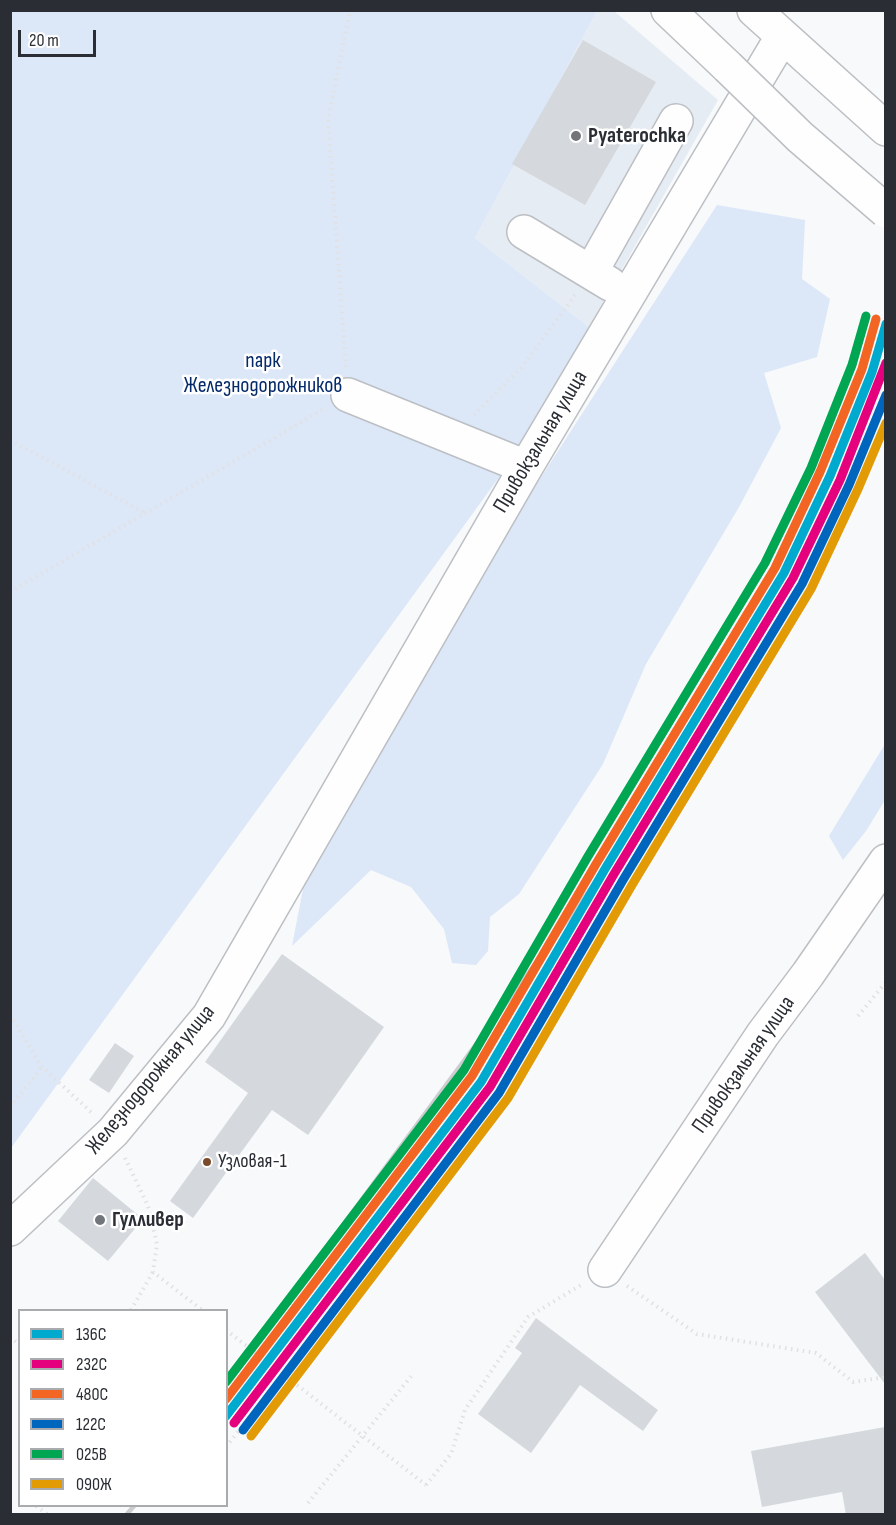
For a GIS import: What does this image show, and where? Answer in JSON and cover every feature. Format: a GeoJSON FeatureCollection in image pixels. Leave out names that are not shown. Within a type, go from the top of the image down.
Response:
{"type":"FeatureCollection","features":[{"type":"Feature","properties":{"kind":"street"},"geometry":{"type":"LineString","coordinates":[[668,10],[800,137],[885,212]]}},
{"type":"Feature","properties":{"kind":"street"},"geometry":{"type":"LineString","coordinates":[[754,10],[885,129]]}},
{"type":"Feature","properties":{"kind":"street","name":"Привокзальная улица"},"geometry":{"type":"LineString","coordinates":[[304,851],[526,467],[782,37]]}},
{"type":"Feature","properties":{"kind":"street"},"geometry":{"type":"LineString","coordinates":[[591,272],[676,121]]}},
{"type":"Feature","properties":{"kind":"street"},"geometry":{"type":"LineString","coordinates":[[524,232],[628,294]]}},
{"type":"Feature","properties":{"kind":"street"},"geometry":{"type":"LineString","coordinates":[[348,395],[526,467]]}},
{"type":"Feature","properties":{"kind":"street","name":"Железнодорожная улица"},"geometry":{"type":"LineString","coordinates":[[10,1229],[113,1132],[209,1016],[304,851]]}},
{"type":"Feature","properties":{"kind":"street","name":"Привокзальная улица"},"geometry":{"type":"LineString","coordinates":[[605,1270],[763,1034],[808,974],[885,861]]}},
{"type":"Feature","properties":{"kind":"path"},"geometry":{"type":"LineString","coordinates":[[10,592],[348,395],[328,120],[350,10]]}},
{"type":"Feature","properties":{"kind":"path"},"geometry":{"type":"LineString","coordinates":[[453,437],[522,367],[591,272]]}},
{"type":"Feature","properties":{"kind":"path"},"geometry":{"type":"LineString","coordinates":[[10,440],[146,513]]}},
{"type":"Feature","properties":{"kind":"path"},"geometry":{"type":"LineString","coordinates":[[858,1016],[885,982]]}},
{"type":"Feature","properties":{"kind":"path"},"geometry":{"type":"LineString","coordinates":[[10,1015],[42,1067],[113,1132],[148,1206],[157,1244],[153,1272],[132,1309]]}},
{"type":"Feature","properties":{"kind":"path"},"geometry":{"type":"LineString","coordinates":[[10,1107],[42,1067]]}},
{"type":"Feature","properties":{"kind":"path"},"geometry":{"type":"LineString","coordinates":[[228,1332],[426,1485],[451,1454],[465,1410],[528,1317],[605,1270],[697,1334],[816,1353],[853,1382],[885,1377]]}},
{"type":"Feature","properties":{"kind":"path"},"geometry":{"type":"LineString","coordinates":[[153,1272],[199,1309]]}},
{"type":"Feature","properties":{"kind":"path"},"geometry":{"type":"LineString","coordinates":[[228,1444],[330,1315]]}},
{"type":"Feature","properties":{"kind":"path"},"geometry":{"type":"LineString","coordinates":[[308,1503],[413,1374]]}},
{"type":"Feature","properties":{"kind":"shaded area"},"geometry":{"type":"Polygon","coordinates":[[[597,11],[614,11],[718,100],[589,327],[475,238],[597,11]]]}},
{"type":"Feature","properties":{"kind":"green space","name":"парк Железнодорожников"},"geometry":{"type":"Polygon","coordinates":[[[11,11],[597,11],[475,238],[589,327],[516,454],[11,1148],[11,11]]]}},
{"type":"Feature","properties":{"kind":"green space"},"geometry":{"type":"Polygon","coordinates":[[[717,205],[805,220],[802,279],[830,299],[817,357],[764,373],[781,428],[739,507],[646,664],[603,764],[519,894],[490,917],[488,951],[476,965],[452,963],[444,929],[411,887],[371,870],[292,946],[315,827],[717,205]]]}},
{"type":"Feature","properties":{"kind":"green space"},"geometry":{"type":"Polygon","coordinates":[[[885,744],[885,800],[866,831],[843,860],[829,836],[885,744]]]}},
{"type":"Feature","properties":{"kind":"building","name":"Pyaterochka"},"geometry":{"type":"Polygon","coordinates":[[[583,40],[656,82],[585,205],[512,164],[583,40]]]}},
{"type":"Feature","properties":{"kind":"building"},"geometry":{"type":"Polygon","coordinates":[[[282,954],[384,1027],[308,1135],[272,1110],[193,1218],[170,1201],[248,1093],[205,1062],[282,954]]]}},
{"type":"Feature","properties":{"kind":"building"},"geometry":{"type":"Polygon","coordinates":[[[115,1043],[134,1056],[109,1093],[89,1080],[115,1043]]]}},
{"type":"Feature","properties":{"kind":"building","name":"Гулливер"},"geometry":{"type":"Polygon","coordinates":[[[93,1178],[143,1219],[108,1261],[58,1221],[93,1178]]]}},
{"type":"Feature","properties":{"kind":"building"},"geometry":{"type":"Polygon","coordinates":[[[865,1253],[885,1280],[885,1384],[815,1292],[865,1253]]]}},
{"type":"Feature","properties":{"kind":"building"},"geometry":{"type":"Polygon","coordinates":[[[536,1318],[658,1410],[643,1431],[580,1385],[531,1453],[478,1414],[522,1353],[515,1348],[536,1318]]]}},
{"type":"Feature","properties":{"kind":"building"},"geometry":{"type":"Polygon","coordinates":[[[885,1427],[885,1515],[846,1515],[842,1492],[762,1507],[751,1451],[885,1427]]]}},
{"type":"Feature","properties":{"kind":"railway"},"geometry":{"type":"LineString","coordinates":[[228,1381],[605,869]]}},
{"type":"Feature","properties":{"kind":"railway"},"geometry":{"type":"LineString","coordinates":[[127,1514],[133,1507]]}},
{"type":"Feature","properties":{"kind":"transit line","name":"025В"},"geometry":{"type":"LineString","coordinates":[[228,1379],[464,1070],[587,858],[765,563],[811,468],[852,365],[866,316]]}},
{"type":"Feature","properties":{"kind":"transit line","name":"480С"},"geometry":{"type":"LineString","coordinates":[[228,1396],[472,1076],[596,864],[775,568],[820,472],[862,369],[876,319]]}},
{"type":"Feature","properties":{"kind":"transit line","name":"136С"},"geometry":{"type":"LineString","coordinates":[[228,1413],[481,1082],[605,869],[784,573],[830,476],[872,372],[886,324]]}},
{"type":"Feature","properties":{"kind":"transit line","name":"232C"},"geometry":{"type":"LineString","coordinates":[[234,1423],[490,1087],[614,874],[793,578],[840,480],[886,363]]}},
{"type":"Feature","properties":{"kind":"transit line","name":"122С"},"geometry":{"type":"LineString","coordinates":[[243,1430],[499,1093],[623,880],[802,584],[849,485],[886,395]]}},
{"type":"Feature","properties":{"kind":"transit line","name":"090Ж"},"geometry":{"type":"LineString","coordinates":[[251,1436],[508,1098],[632,885],[811,589],[886,423]]}},
{"type":"Feature","properties":{"kind":"place","name":"Pyaterochka"},"geometry":{"type":"Point","coordinates":[576,136]}},
{"type":"Feature","properties":{"kind":"place","name":"Узловая-1"},"geometry":{"type":"Point","coordinates":[207,1162]}},
{"type":"Feature","properties":{"kind":"place","name":"Гулливер"},"geometry":{"type":"Point","coordinates":[100,1220]}}]}
